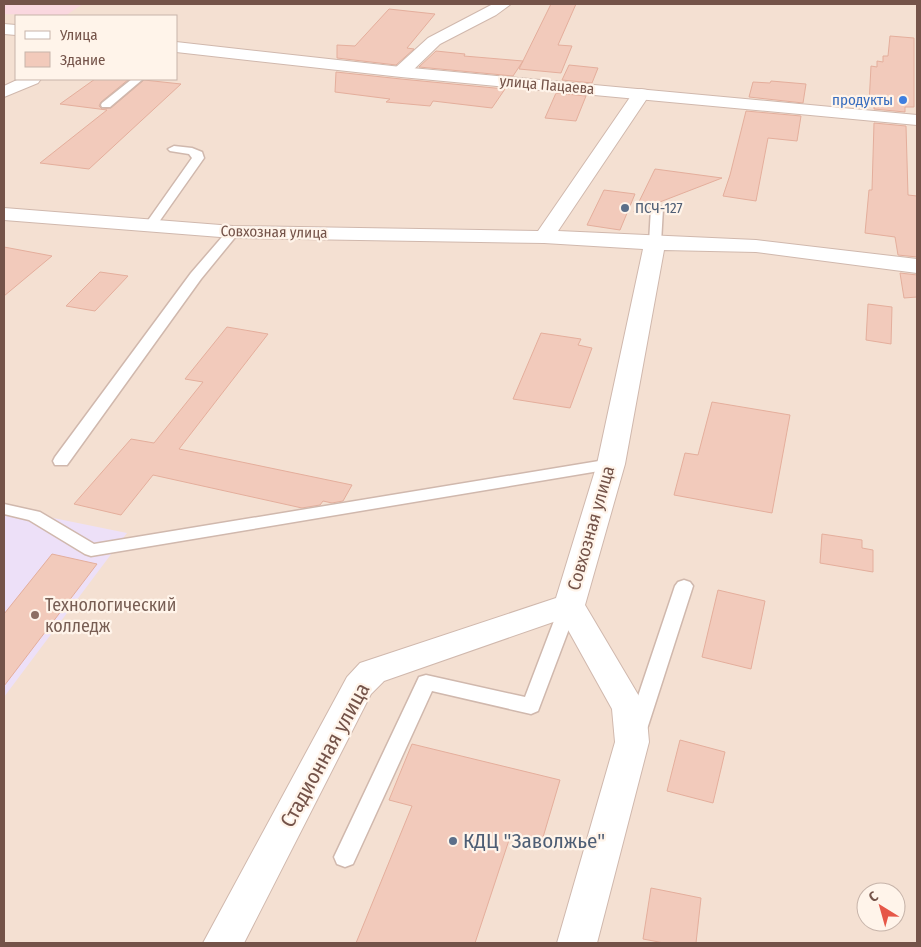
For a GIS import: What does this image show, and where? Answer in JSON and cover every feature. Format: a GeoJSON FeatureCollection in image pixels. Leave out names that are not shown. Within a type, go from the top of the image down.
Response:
{"type":"FeatureCollection","features":[{"type":"Feature","properties":{"kind":"street"},"geometry":{"type":"LineString","coordinates":[[401,72],[434,41],[503,4]]}},
{"type":"Feature","properties":{"kind":"street","name":"улица Пацаева"},"geometry":{"type":"LineString","coordinates":[[178,48],[401,72],[917,120]]}},
{"type":"Feature","properties":{"kind":"street"},"geometry":{"type":"LineString","coordinates":[[4,92],[30,80]]}},
{"type":"Feature","properties":{"kind":"street"},"geometry":{"type":"LineString","coordinates":[[544,237],[641,94]]}},
{"type":"Feature","properties":{"kind":"street","name":"Совхозная улица"},"geometry":{"type":"LineString","coordinates":[[4,214],[233,232],[544,237],[656,244],[756,246],[917,266]]}},
{"type":"Feature","properties":{"kind":"street","name":"Совхозная улица"},"geometry":{"type":"LineString","coordinates":[[577,943],[632,742],[629,708],[569,605],[611,464],[656,244]]}},
{"type":"Feature","properties":{"kind":"street","name":"Стадионная улица"},"geometry":{"type":"LineString","coordinates":[[223,943],[359,686],[372,672],[569,605]]}},
{"type":"Feature","properties":{"kind":"lane"},"geometry":{"type":"LineString","coordinates":[[106,105],[137,80]]}},
{"type":"Feature","properties":{"kind":"lane"},"geometry":{"type":"LineString","coordinates":[[150,226],[198,158],[198,154],[192,150],[174,149]]}},
{"type":"Feature","properties":{"kind":"lane"},"geometry":{"type":"LineString","coordinates":[[656,244],[657,208]]}},
{"type":"Feature","properties":{"kind":"lane"},"geometry":{"type":"LineString","coordinates":[[62,461],[196,276],[233,232]]}},
{"type":"Feature","properties":{"kind":"lane"},"geometry":{"type":"LineString","coordinates":[[4,510],[34,516],[91,550],[611,464]]}},
{"type":"Feature","properties":{"kind":"lane"},"geometry":{"type":"LineString","coordinates":[[632,742],[684,586]]}},
{"type":"Feature","properties":{"kind":"lane"},"geometry":{"type":"LineString","coordinates":[[345,856],[426,682],[531,706],[569,605]]}},
{"type":"Feature","properties":{"kind":"shaded area"},"geometry":{"type":"Polygon","coordinates":[[[4,4],[917,4],[917,120],[638,90],[178,45],[178,15],[15,15],[15,80],[178,80],[178,47],[917,123],[917,943],[4,943],[4,4]]]}},
{"type":"Feature","properties":{"kind":"shaded area"},"geometry":{"type":"Polygon","coordinates":[[[4,4],[83,4],[66,15],[4,14],[4,4]]]}},
{"type":"Feature","properties":{"kind":"shaded area","name":"Технологический колледж"},"geometry":{"type":"Polygon","coordinates":[[[4,508],[127,533],[4,697],[4,508]]]}},
{"type":"Feature","properties":{"kind":"building"},"geometry":{"type":"Polygon","coordinates":[[[551,4],[576,4],[558,45],[572,46],[561,73],[519,69],[551,4]]]}},
{"type":"Feature","properties":{"kind":"building"},"geometry":{"type":"Polygon","coordinates":[[[389,9],[435,14],[407,48],[414,49],[396,65],[337,58],[337,45],[355,46],[389,9]]]}},
{"type":"Feature","properties":{"kind":"building"},"geometry":{"type":"Polygon","coordinates":[[[890,36],[914,38],[914,107],[905,107],[905,112],[874,109],[874,104],[869,104],[871,66],[877,67],[877,61],[883,62],[883,56],[888,56],[890,36]]]}},
{"type":"Feature","properties":{"kind":"building"},"geometry":{"type":"Polygon","coordinates":[[[436,51],[465,54],[464,56],[523,61],[513,76],[419,67],[436,51]]]}},
{"type":"Feature","properties":{"kind":"building"},"geometry":{"type":"Polygon","coordinates":[[[569,65],[598,68],[592,83],[562,80],[569,65]]]}},
{"type":"Feature","properties":{"kind":"building"},"geometry":{"type":"Polygon","coordinates":[[[336,72],[505,89],[492,108],[433,101],[430,106],[386,102],[390,99],[335,92],[336,72]]]}},
{"type":"Feature","properties":{"kind":"building"},"geometry":{"type":"Polygon","coordinates":[[[94,80],[128,80],[101,102],[99,106],[102,109],[111,108],[144,80],[181,84],[89,169],[40,163],[107,110],[60,104],[94,80]]]}},
{"type":"Feature","properties":{"kind":"building"},"geometry":{"type":"Polygon","coordinates":[[[771,81],[806,84],[803,103],[749,97],[753,82],[770,83],[771,81]]]}},
{"type":"Feature","properties":{"kind":"building"},"geometry":{"type":"Polygon","coordinates":[[[556,93],[586,96],[576,121],[545,118],[556,93]]]}},
{"type":"Feature","properties":{"kind":"building"},"geometry":{"type":"Polygon","coordinates":[[[746,111],[801,116],[797,141],[768,138],[756,201],[723,196],[746,111]]]}},
{"type":"Feature","properties":{"kind":"building"},"geometry":{"type":"Polygon","coordinates":[[[874,123],[906,126],[908,195],[917,196],[917,257],[898,255],[895,237],[865,233],[869,190],[872,190],[874,123]]]}},
{"type":"Feature","properties":{"kind":"building"},"geometry":{"type":"Polygon","coordinates":[[[655,169],[722,178],[634,212],[655,169]]]}},
{"type":"Feature","properties":{"kind":"building"},"geometry":{"type":"Polygon","coordinates":[[[604,190],[635,194],[620,230],[587,225],[604,190]]]}},
{"type":"Feature","properties":{"kind":"building"},"geometry":{"type":"Polygon","coordinates":[[[4,247],[52,256],[4,296],[4,247]]]}},
{"type":"Feature","properties":{"kind":"building"},"geometry":{"type":"Polygon","coordinates":[[[100,272],[128,276],[95,311],[66,306],[100,272]]]}},
{"type":"Feature","properties":{"kind":"building"},"geometry":{"type":"Polygon","coordinates":[[[900,273],[917,275],[917,297],[904,298],[900,273]]]}},
{"type":"Feature","properties":{"kind":"building"},"geometry":{"type":"Polygon","coordinates":[[[868,304],[892,307],[891,344],[866,340],[868,304]]]}},
{"type":"Feature","properties":{"kind":"building"},"geometry":{"type":"Polygon","coordinates":[[[227,327],[268,334],[179,449],[352,485],[343,501],[332,503],[323,501],[320,505],[302,508],[153,475],[121,515],[74,504],[131,439],[154,443],[203,382],[185,379],[227,327]]]}},
{"type":"Feature","properties":{"kind":"building"},"geometry":{"type":"Polygon","coordinates":[[[541,333],[581,339],[578,345],[592,348],[570,408],[513,399],[541,333]]]}},
{"type":"Feature","properties":{"kind":"building"},"geometry":{"type":"Polygon","coordinates":[[[712,402],[790,415],[772,513],[674,495],[685,453],[698,455],[712,402]]]}},
{"type":"Feature","properties":{"kind":"building"},"geometry":{"type":"Polygon","coordinates":[[[822,534],[862,540],[862,548],[873,550],[873,572],[820,563],[822,534]]]}},
{"type":"Feature","properties":{"kind":"building"},"geometry":{"type":"Polygon","coordinates":[[[52,554],[97,564],[4,686],[4,614],[52,554]]]}},
{"type":"Feature","properties":{"kind":"building"},"geometry":{"type":"Polygon","coordinates":[[[718,590],[765,601],[751,669],[702,657],[718,590]]]}},
{"type":"Feature","properties":{"kind":"building"},"geometry":{"type":"Polygon","coordinates":[[[680,740],[725,752],[713,803],[667,791],[680,740]]]}},
{"type":"Feature","properties":{"kind":"building","name":"КДЦ \"Заволжье\""},"geometry":{"type":"Polygon","coordinates":[[[412,744],[560,780],[541,844],[510,837],[475,943],[356,943],[412,806],[389,800],[412,744]]]}},
{"type":"Feature","properties":{"kind":"building"},"geometry":{"type":"Polygon","coordinates":[[[651,888],[701,898],[696,943],[664,943],[643,939],[651,888]]]}},
{"type":"Feature","properties":{"kind":"place","name":"продукты"},"geometry":{"type":"Point","coordinates":[903,100]}},
{"type":"Feature","properties":{"kind":"place","name":"ПСЧ-127"},"geometry":{"type":"Point","coordinates":[625,208]}},
{"type":"Feature","properties":{"kind":"place","name":"Технологический колледж"},"geometry":{"type":"Point","coordinates":[35,615]}},
{"type":"Feature","properties":{"kind":"place","name":"КДЦ \"Заволжье\""},"geometry":{"type":"Point","coordinates":[453,841]}}]}
